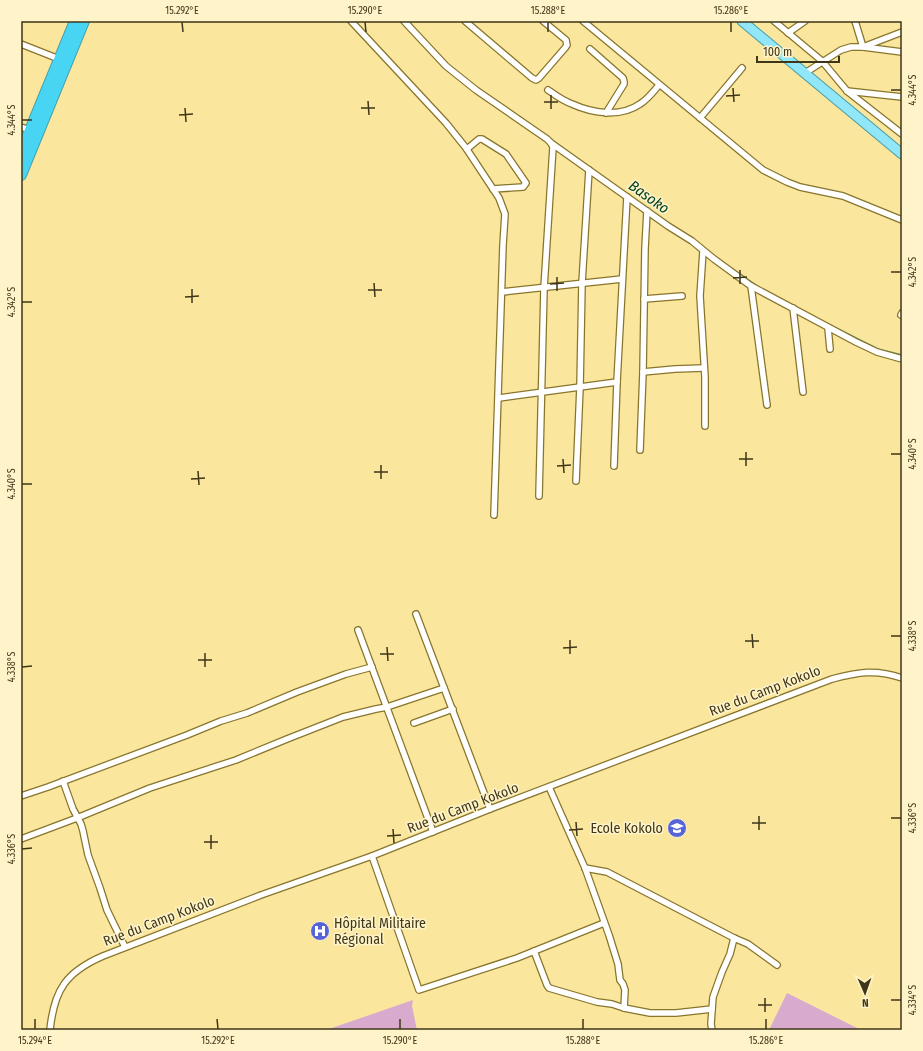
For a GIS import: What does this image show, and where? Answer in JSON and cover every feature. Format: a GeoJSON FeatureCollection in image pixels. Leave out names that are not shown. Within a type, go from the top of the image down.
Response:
{"type":"FeatureCollection","features":[{"type":"Feature","properties":{"kind":"highway"},"geometry":{"type":"LineString","coordinates":[[21,152],[25,128],[59,59],[75,21]]}},
{"type":"Feature","properties":{"kind":"highway"},"geometry":{"type":"LineString","coordinates":[[21,175],[84,21]]}},
{"type":"Feature","properties":{"kind":"main road"},"geometry":{"type":"LineString","coordinates":[[742,21],[902,154]]}},
{"type":"Feature","properties":{"kind":"street"},"geometry":{"type":"LineString","coordinates":[[351,21],[446,123],[467,149],[499,198],[505,214],[494,515]]}},
{"type":"Feature","properties":{"kind":"street"},"geometry":{"type":"LineString","coordinates":[[404,21],[446,66],[476,90],[588,170],[692,241],[703,251],[751,286],[828,328],[877,352],[902,359]]}},
{"type":"Feature","properties":{"kind":"street"},"geometry":{"type":"LineString","coordinates":[[464,21],[536,80],[567,45],[566,40],[543,21]]}},
{"type":"Feature","properties":{"kind":"street"},"geometry":{"type":"LineString","coordinates":[[583,21],[763,170],[800,187],[843,196],[902,220]]}},
{"type":"Feature","properties":{"kind":"street"},"geometry":{"type":"LineString","coordinates":[[774,21],[822,61],[847,91],[902,134]]}},
{"type":"Feature","properties":{"kind":"street"},"geometry":{"type":"LineString","coordinates":[[788,32],[806,21]]}},
{"type":"Feature","properties":{"kind":"street"},"geometry":{"type":"LineString","coordinates":[[855,21],[863,47]]}},
{"type":"Feature","properties":{"kind":"street"},"geometry":{"type":"LineString","coordinates":[[863,47],[902,32]]}},
{"type":"Feature","properties":{"kind":"street"},"geometry":{"type":"LineString","coordinates":[[21,44],[59,59]]}},
{"type":"Feature","properties":{"kind":"street"},"geometry":{"type":"LineString","coordinates":[[805,73],[841,50],[851,47],[902,52]]}},
{"type":"Feature","properties":{"kind":"street"},"geometry":{"type":"LineString","coordinates":[[590,49],[623,78],[624,82],[606,113]]}},
{"type":"Feature","properties":{"kind":"street"},"geometry":{"type":"LineString","coordinates":[[700,118],[742,68]]}},
{"type":"Feature","properties":{"kind":"street"},"geometry":{"type":"LineString","coordinates":[[548,90],[570,104],[585,110],[606,113],[629,110],[639,105],[649,97],[659,84]]}},
{"type":"Feature","properties":{"kind":"street"},"geometry":{"type":"LineString","coordinates":[[847,91],[902,97]]}},
{"type":"Feature","properties":{"kind":"street"},"geometry":{"type":"LineString","coordinates":[[467,149],[479,139],[484,140],[506,154],[526,183],[523,187],[493,189]]}},
{"type":"Feature","properties":{"kind":"street"},"geometry":{"type":"LineString","coordinates":[[540,496],[544,288],[553,160],[553,147],[551,143]]}},
{"type":"Feature","properties":{"kind":"street"},"geometry":{"type":"LineString","coordinates":[[576,481],[582,283],[588,170]]}},
{"type":"Feature","properties":{"kind":"street"},"geometry":{"type":"LineString","coordinates":[[614,466],[627,197]]}},
{"type":"Feature","properties":{"kind":"street"},"geometry":{"type":"LineString","coordinates":[[640,450],[647,211]]}},
{"type":"Feature","properties":{"kind":"street"},"geometry":{"type":"LineString","coordinates":[[703,251],[700,296],[704,368],[705,426]]}},
{"type":"Feature","properties":{"kind":"street"},"geometry":{"type":"LineString","coordinates":[[502,292],[622,279]]}},
{"type":"Feature","properties":{"kind":"street"},"geometry":{"type":"LineString","coordinates":[[751,286],[767,405]]}},
{"type":"Feature","properties":{"kind":"street"},"geometry":{"type":"LineString","coordinates":[[644,299],[682,296]]}},
{"type":"Feature","properties":{"kind":"street"},"geometry":{"type":"LineString","coordinates":[[793,308],[803,392]]}},
{"type":"Feature","properties":{"kind":"street"},"geometry":{"type":"LineString","coordinates":[[828,328],[830,349]]}},
{"type":"Feature","properties":{"kind":"street"},"geometry":{"type":"LineString","coordinates":[[643,372],[704,368]]}},
{"type":"Feature","properties":{"kind":"street"},"geometry":{"type":"LineString","coordinates":[[499,398],[617,382]]}},
{"type":"Feature","properties":{"kind":"street"},"geometry":{"type":"LineString","coordinates":[[416,614],[490,809]]}},
{"type":"Feature","properties":{"kind":"street"},"geometry":{"type":"LineString","coordinates":[[358,630],[433,832]]}},
{"type":"Feature","properties":{"kind":"street"},"geometry":{"type":"LineString","coordinates":[[21,796],[63,782],[221,721],[248,713],[297,692],[346,674],[372,667]]}},
{"type":"Feature","properties":{"kind":"street","name":"Rue du Camp Kokolo"},"geometry":{"type":"LineString","coordinates":[[50,1030],[52,1014],[57,998],[65,983],[81,967],[91,961],[261,895],[372,856],[490,809],[832,679],[849,674],[864,672],[878,672],[902,678]]}},
{"type":"Feature","properties":{"kind":"street"},"geometry":{"type":"LineString","coordinates":[[21,839],[78,818],[150,788],[232,762],[280,741],[343,717],[387,707],[444,688]]}},
{"type":"Feature","properties":{"kind":"street"},"geometry":{"type":"LineString","coordinates":[[414,724],[453,709]]}},
{"type":"Feature","properties":{"kind":"street"},"geometry":{"type":"LineString","coordinates":[[63,782],[72,809],[78,818],[83,831],[88,855],[107,910],[125,947]]}},
{"type":"Feature","properties":{"kind":"street"},"geometry":{"type":"LineString","coordinates":[[549,787],[586,868],[618,964],[620,980],[625,990],[624,1008]]}},
{"type":"Feature","properties":{"kind":"street"},"geometry":{"type":"LineString","coordinates":[[372,856],[420,990],[517,958],[604,923]]}},
{"type":"Feature","properties":{"kind":"street"},"geometry":{"type":"LineString","coordinates":[[586,868],[607,872],[748,944],[777,965]]}},
{"type":"Feature","properties":{"kind":"street"},"geometry":{"type":"LineString","coordinates":[[712,1030],[713,997],[716,985],[730,954],[734,938]]}},
{"type":"Feature","properties":{"kind":"street"},"geometry":{"type":"LineString","coordinates":[[534,951],[549,988],[597,1002],[650,1013],[712,1009]]}},
{"type":"Feature","properties":{"kind":"shaded area"},"geometry":{"type":"Polygon","coordinates":[[[787,993],[859,1029],[859,1030],[769,1030],[787,993]]]}},
{"type":"Feature","properties":{"kind":"shaded area"},"geometry":{"type":"Polygon","coordinates":[[[413,1000],[412,1006],[417,1030],[326,1030],[413,1000]]]}},
{"type":"Feature","properties":{"kind":"waterway","name":"Basoko"},"geometry":{"type":"LineString","coordinates":[[501,104],[524,120]]}},
{"type":"Feature","properties":{"kind":"waterway","name":"Basoko"},"geometry":{"type":"LineString","coordinates":[[552,140],[570,153]]}},
{"type":"Feature","properties":{"kind":"waterway","name":"Basoko"},"geometry":{"type":"LineString","coordinates":[[731,268],[759,287]]}},
{"type":"Feature","properties":{"kind":"waterway","name":"Basoko"},"geometry":{"type":"LineString","coordinates":[[820,320],[878,349],[902,355]]}},
{"type":"Feature","properties":{"kind":"place","name":"Ecole Kokolo"},"geometry":{"type":"Point","coordinates":[677,828]}},
{"type":"Feature","properties":{"kind":"place","name":"Hôpital Militaire Régional"},"geometry":{"type":"Point","coordinates":[320,931]}}]}
